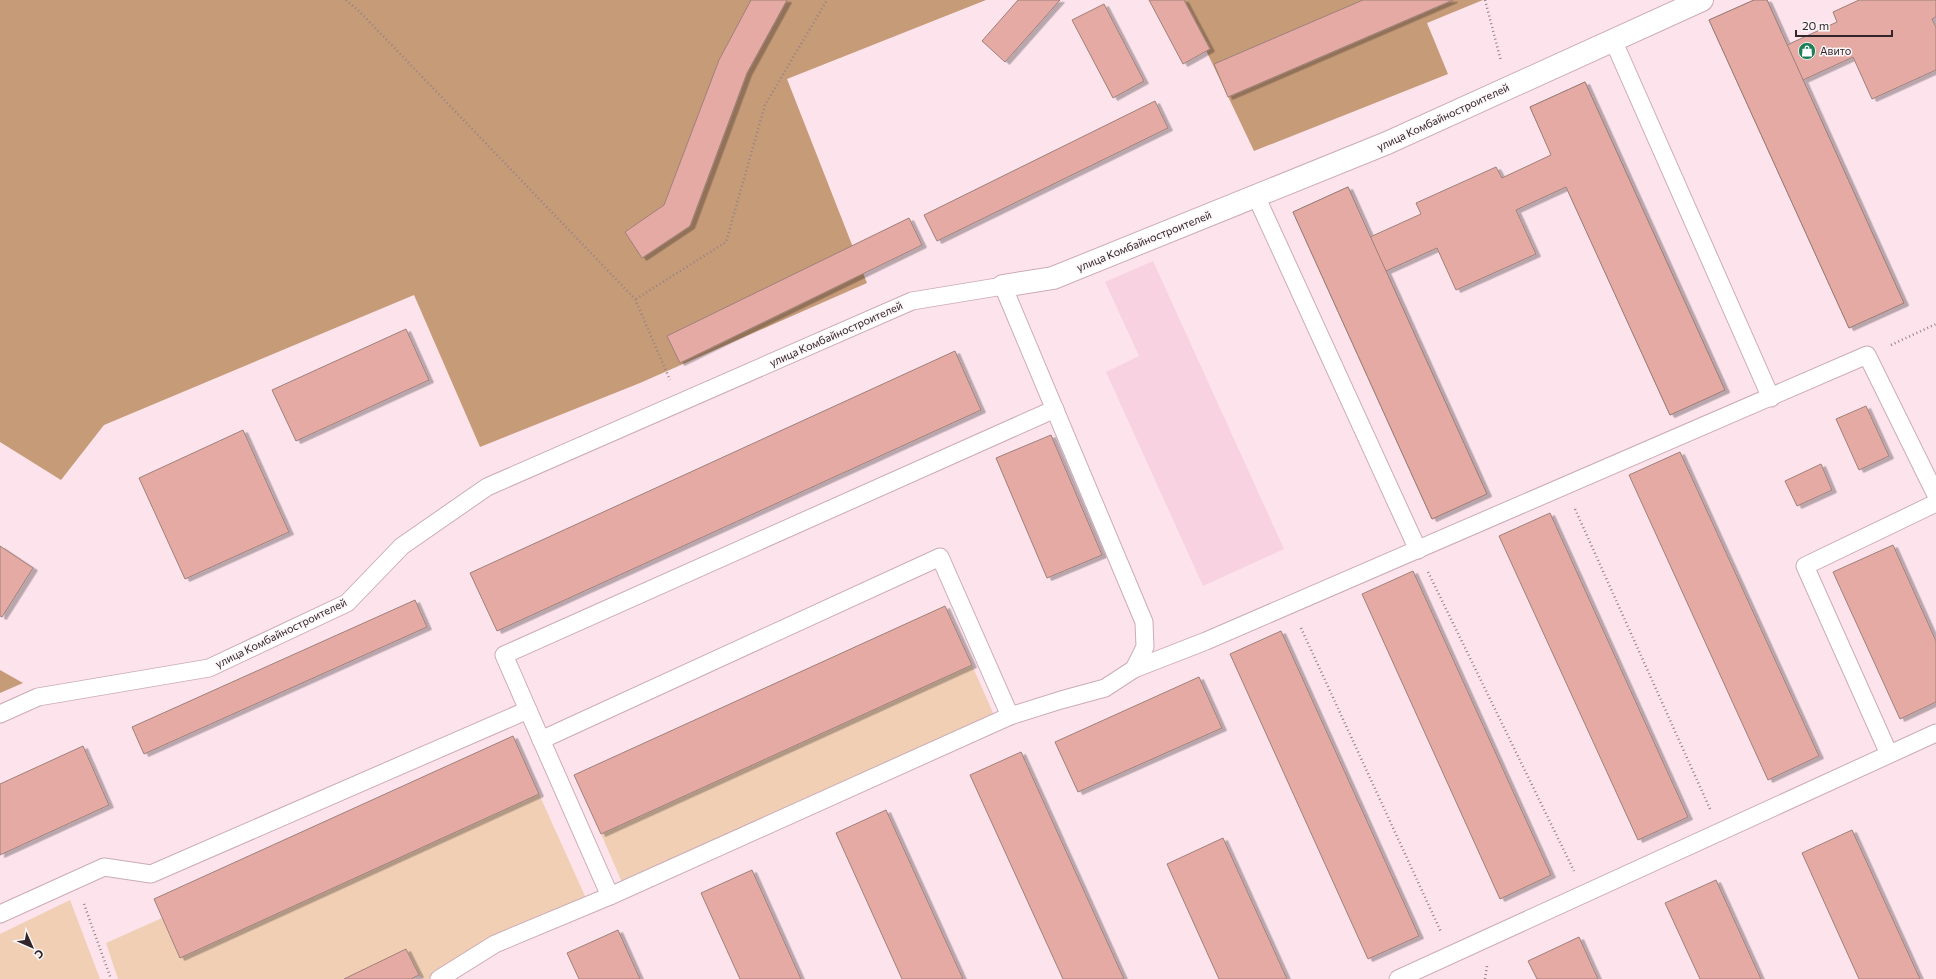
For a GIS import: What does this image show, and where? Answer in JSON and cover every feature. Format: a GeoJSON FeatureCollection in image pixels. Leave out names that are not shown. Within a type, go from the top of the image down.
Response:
{"type":"FeatureCollection","features":[{"type":"Feature","properties":{"kind":"street","name":"улица Комбайностроителей"},"geometry":{"type":"LineString","coordinates":[[1003,286],[1053,278],[1387,143],[1702,0]]}},
{"type":"Feature","properties":{"kind":"lane"},"geometry":{"type":"LineString","coordinates":[[1613,40],[1771,398]]}},
{"type":"Feature","properties":{"kind":"lane"},"geometry":{"type":"LineString","coordinates":[[1256,196],[1418,550]]}},
{"type":"Feature","properties":{"kind":"lane"},"geometry":{"type":"LineString","coordinates":[[1003,286],[1144,622],[1145,646],[1134,669]]}},
{"type":"Feature","properties":{"kind":"lane","name":"улица Комбайностроителей"},"geometry":{"type":"LineString","coordinates":[[0,714],[38,697],[209,668],[347,603],[402,546],[487,487],[912,301],[1003,286]]}},
{"type":"Feature","properties":{"kind":"lane"},"geometry":{"type":"LineString","coordinates":[[439,979],[495,944],[610,896],[1010,716],[1105,688],[1134,669],[1418,550],[1867,355],[1936,495]]}},
{"type":"Feature","properties":{"kind":"lane"},"geometry":{"type":"LineString","coordinates":[[610,896],[504,655],[1055,409]]}},
{"type":"Feature","properties":{"kind":"lane"},"geometry":{"type":"LineString","coordinates":[[1889,754],[1805,566],[1936,503]]}},
{"type":"Feature","properties":{"kind":"lane"},"geometry":{"type":"LineString","coordinates":[[541,740],[940,557],[1010,716]]}},
{"type":"Feature","properties":{"kind":"lane"},"geometry":{"type":"LineString","coordinates":[[0,914],[104,867],[151,874],[528,710]]}},
{"type":"Feature","properties":{"kind":"lane"},"geometry":{"type":"LineString","coordinates":[[1398,979],[1936,733]]}},
{"type":"Feature","properties":{"kind":"path"},"geometry":{"type":"LineString","coordinates":[[346,0],[360,12],[635,299],[680,402]]}},
{"type":"Feature","properties":{"kind":"path"},"geometry":{"type":"LineString","coordinates":[[635,299],[726,242],[765,105],[827,0]]}},
{"type":"Feature","properties":{"kind":"path"},"geometry":{"type":"LineString","coordinates":[[1485,0],[1509,87]]}},
{"type":"Feature","properties":{"kind":"path"},"geometry":{"type":"LineString","coordinates":[[1867,355],[1936,324]]}},
{"type":"Feature","properties":{"kind":"path"},"geometry":{"type":"LineString","coordinates":[[1565,486],[1720,832]]}},
{"type":"Feature","properties":{"kind":"path"},"geometry":{"type":"LineString","coordinates":[[1418,550],[1584,894]]}},
{"type":"Feature","properties":{"kind":"path"},"geometry":{"type":"LineString","coordinates":[[1290,604],[1451,955]]}},
{"type":"Feature","properties":{"kind":"path"},"geometry":{"type":"LineString","coordinates":[[75,880],[111,979]]}},
{"type":"Feature","properties":{"kind":"shaded area"},"geometry":{"type":"Polygon","coordinates":[[[0,0],[986,0],[787,79],[867,283],[640,383],[480,447],[414,295],[104,425],[61,480],[0,442],[0,0]]]}},
{"type":"Feature","properties":{"kind":"shaded area"},"geometry":{"type":"Polygon","coordinates":[[[1182,0],[1483,0],[1427,23],[1448,74],[1254,151],[1182,0]]]}},
{"type":"Feature","properties":{"kind":"shaded area"},"geometry":{"type":"Polygon","coordinates":[[[1153,261],[1284,549],[1203,586],[1106,372],[1139,356],[1105,282],[1153,261]]]}},
{"type":"Feature","properties":{"kind":"shaded area"},"geometry":{"type":"Polygon","coordinates":[[[972,665],[997,722],[625,889],[601,834],[972,665]]]}},
{"type":"Feature","properties":{"kind":"shaded area"},"geometry":{"type":"Polygon","coordinates":[[[0,670],[23,683],[0,693],[0,670]]]}},
{"type":"Feature","properties":{"kind":"shaded area"},"geometry":{"type":"Polygon","coordinates":[[[539,794],[589,905],[439,979],[423,979],[419,975],[406,949],[344,979],[118,979],[106,943],[162,918],[180,958],[539,794]]]}},
{"type":"Feature","properties":{"kind":"shaded area"},"geometry":{"type":"Polygon","coordinates":[[[70,900],[100,979],[0,979],[0,934],[70,900]]]}},
{"type":"Feature","properties":{"kind":"building"},"geometry":{"type":"Polygon","coordinates":[[[751,0],[787,0],[747,73],[690,226],[642,258],[625,232],[664,205],[719,60],[751,0]]]}},
{"type":"Feature","properties":{"kind":"building"},"geometry":{"type":"Polygon","coordinates":[[[1018,0],[1060,0],[1005,62],[982,41],[1018,0]]]}},
{"type":"Feature","properties":{"kind":"building"},"geometry":{"type":"Polygon","coordinates":[[[1149,0],[1184,0],[1210,49],[1183,64],[1149,0]]]}},
{"type":"Feature","properties":{"kind":"building"},"geometry":{"type":"Polygon","coordinates":[[[1363,0],[1453,0],[1228,97],[1214,64],[1363,0]]]}},
{"type":"Feature","properties":{"kind":"building"},"geometry":{"type":"Polygon","coordinates":[[[1754,0],[1767,0],[1787,45],[1837,22],[1833,12],[1859,0],[1936,0],[1936,17],[1932,19],[1936,27],[1936,70],[1872,99],[1853,57],[1803,80],[1904,303],[1849,328],[1709,20],[1754,0]]]}},
{"type":"Feature","properties":{"kind":"building"},"geometry":{"type":"Polygon","coordinates":[[[1754,0],[1767,0],[1904,303],[1849,328],[1709,20],[1754,0]]]}},
{"type":"Feature","properties":{"kind":"building"},"geometry":{"type":"Polygon","coordinates":[[[1104,4],[1144,81],[1113,98],[1072,20],[1104,4]]]}},
{"type":"Feature","properties":{"kind":"building"},"geometry":{"type":"Polygon","coordinates":[[[1585,82],[1725,390],[1670,415],[1530,107],[1585,82]]]}},
{"type":"Feature","properties":{"kind":"building"},"geometry":{"type":"Polygon","coordinates":[[[1585,82],[1725,390],[1670,415],[1566,187],[1516,210],[1536,254],[1456,290],[1437,248],[1386,271],[1487,494],[1432,519],[1293,212],[1348,187],[1370,237],[1421,214],[1416,203],[1496,167],[1502,178],[1551,155],[1530,107],[1585,82]]]}},
{"type":"Feature","properties":{"kind":"building"},"geometry":{"type":"Polygon","coordinates":[[[1155,101],[1168,128],[937,241],[924,215],[1155,101]]]}},
{"type":"Feature","properties":{"kind":"building"},"geometry":{"type":"Polygon","coordinates":[[[1348,187],[1487,494],[1432,519],[1293,212],[1348,187]]]}},
{"type":"Feature","properties":{"kind":"building"},"geometry":{"type":"Polygon","coordinates":[[[909,218],[922,245],[680,363],[667,336],[909,218]]]}},
{"type":"Feature","properties":{"kind":"building"},"geometry":{"type":"Polygon","coordinates":[[[406,329],[429,380],[296,441],[272,390],[406,329]]]}},
{"type":"Feature","properties":{"kind":"building"},"geometry":{"type":"Polygon","coordinates":[[[955,351],[981,410],[497,631],[470,573],[955,351]]]}},
{"type":"Feature","properties":{"kind":"building"},"geometry":{"type":"Polygon","coordinates":[[[1866,406],[1889,456],[1859,470],[1836,419],[1866,406]]]}},
{"type":"Feature","properties":{"kind":"building"},"geometry":{"type":"Polygon","coordinates":[[[243,430],[289,532],[185,579],[139,478],[243,430]]]}},
{"type":"Feature","properties":{"kind":"building"},"geometry":{"type":"Polygon","coordinates":[[[1051,435],[1102,555],[1047,578],[996,458],[1051,435]]]}},
{"type":"Feature","properties":{"kind":"building"},"geometry":{"type":"Polygon","coordinates":[[[1680,452],[1819,756],[1768,780],[1629,475],[1680,452]]]}},
{"type":"Feature","properties":{"kind":"building"},"geometry":{"type":"Polygon","coordinates":[[[1821,464],[1832,490],[1797,506],[1785,481],[1821,464]]]}},
{"type":"Feature","properties":{"kind":"building"},"geometry":{"type":"Polygon","coordinates":[[[1550,513],[1688,817],[1638,840],[1499,536],[1550,513]]]}},
{"type":"Feature","properties":{"kind":"building"},"geometry":{"type":"Polygon","coordinates":[[[1893,545],[1936,641],[1936,702],[1900,719],[1833,572],[1893,545]]]}},
{"type":"Feature","properties":{"kind":"building"},"geometry":{"type":"Polygon","coordinates":[[[0,546],[33,568],[2,617],[0,616],[0,546]]]}},
{"type":"Feature","properties":{"kind":"building"},"geometry":{"type":"Polygon","coordinates":[[[1413,571],[1551,875],[1500,899],[1362,594],[1413,571]]]}},
{"type":"Feature","properties":{"kind":"building"},"geometry":{"type":"Polygon","coordinates":[[[415,600],[427,627],[144,754],[132,727],[415,600]]]}},
{"type":"Feature","properties":{"kind":"building"},"geometry":{"type":"Polygon","coordinates":[[[945,606],[972,665],[601,834],[574,775],[945,606]]]}},
{"type":"Feature","properties":{"kind":"building"},"geometry":{"type":"Polygon","coordinates":[[[1281,631],[1419,936],[1368,959],[1230,654],[1281,631]]]}},
{"type":"Feature","properties":{"kind":"building"},"geometry":{"type":"Polygon","coordinates":[[[1199,677],[1222,728],[1078,792],[1055,742],[1199,677]]]}},
{"type":"Feature","properties":{"kind":"building"},"geometry":{"type":"Polygon","coordinates":[[[513,736],[539,794],[180,958],[154,899],[513,736]]]}},
{"type":"Feature","properties":{"kind":"building"},"geometry":{"type":"Polygon","coordinates":[[[83,746],[109,805],[0,855],[0,784],[83,746]]]}},
{"type":"Feature","properties":{"kind":"building"},"geometry":{"type":"Polygon","coordinates":[[[1021,752],[1124,979],[1063,979],[970,775],[1021,752]]]}},
{"type":"Feature","properties":{"kind":"building"},"geometry":{"type":"Polygon","coordinates":[[[886,810],[963,979],[902,979],[836,833],[886,810]]]}},
{"type":"Feature","properties":{"kind":"building"},"geometry":{"type":"Polygon","coordinates":[[[1852,830],[1920,979],[1859,979],[1802,853],[1852,830]]]}},
{"type":"Feature","properties":{"kind":"building"},"geometry":{"type":"Polygon","coordinates":[[[1223,838],[1287,979],[1219,979],[1167,864],[1223,838]]]}},
{"type":"Feature","properties":{"kind":"building"},"geometry":{"type":"Polygon","coordinates":[[[752,870],[801,979],[740,979],[701,893],[752,870]]]}},
{"type":"Feature","properties":{"kind":"building"},"geometry":{"type":"Polygon","coordinates":[[[1716,880],[1761,979],[1700,979],[1665,903],[1716,880]]]}},
{"type":"Feature","properties":{"kind":"building"},"geometry":{"type":"Polygon","coordinates":[[[618,930],[640,979],[579,979],[567,953],[618,930]]]}},
{"type":"Feature","properties":{"kind":"building"},"geometry":{"type":"Polygon","coordinates":[[[1579,937],[1598,979],[1537,979],[1528,961],[1579,937]]]}},
{"type":"Feature","properties":{"kind":"building"},"geometry":{"type":"Polygon","coordinates":[[[406,949],[419,975],[411,979],[344,979],[406,949]]]}},
{"type":"Feature","properties":{"kind":"place","name":"Авито"},"geometry":{"type":"Point","coordinates":[1807,51]}}]}
